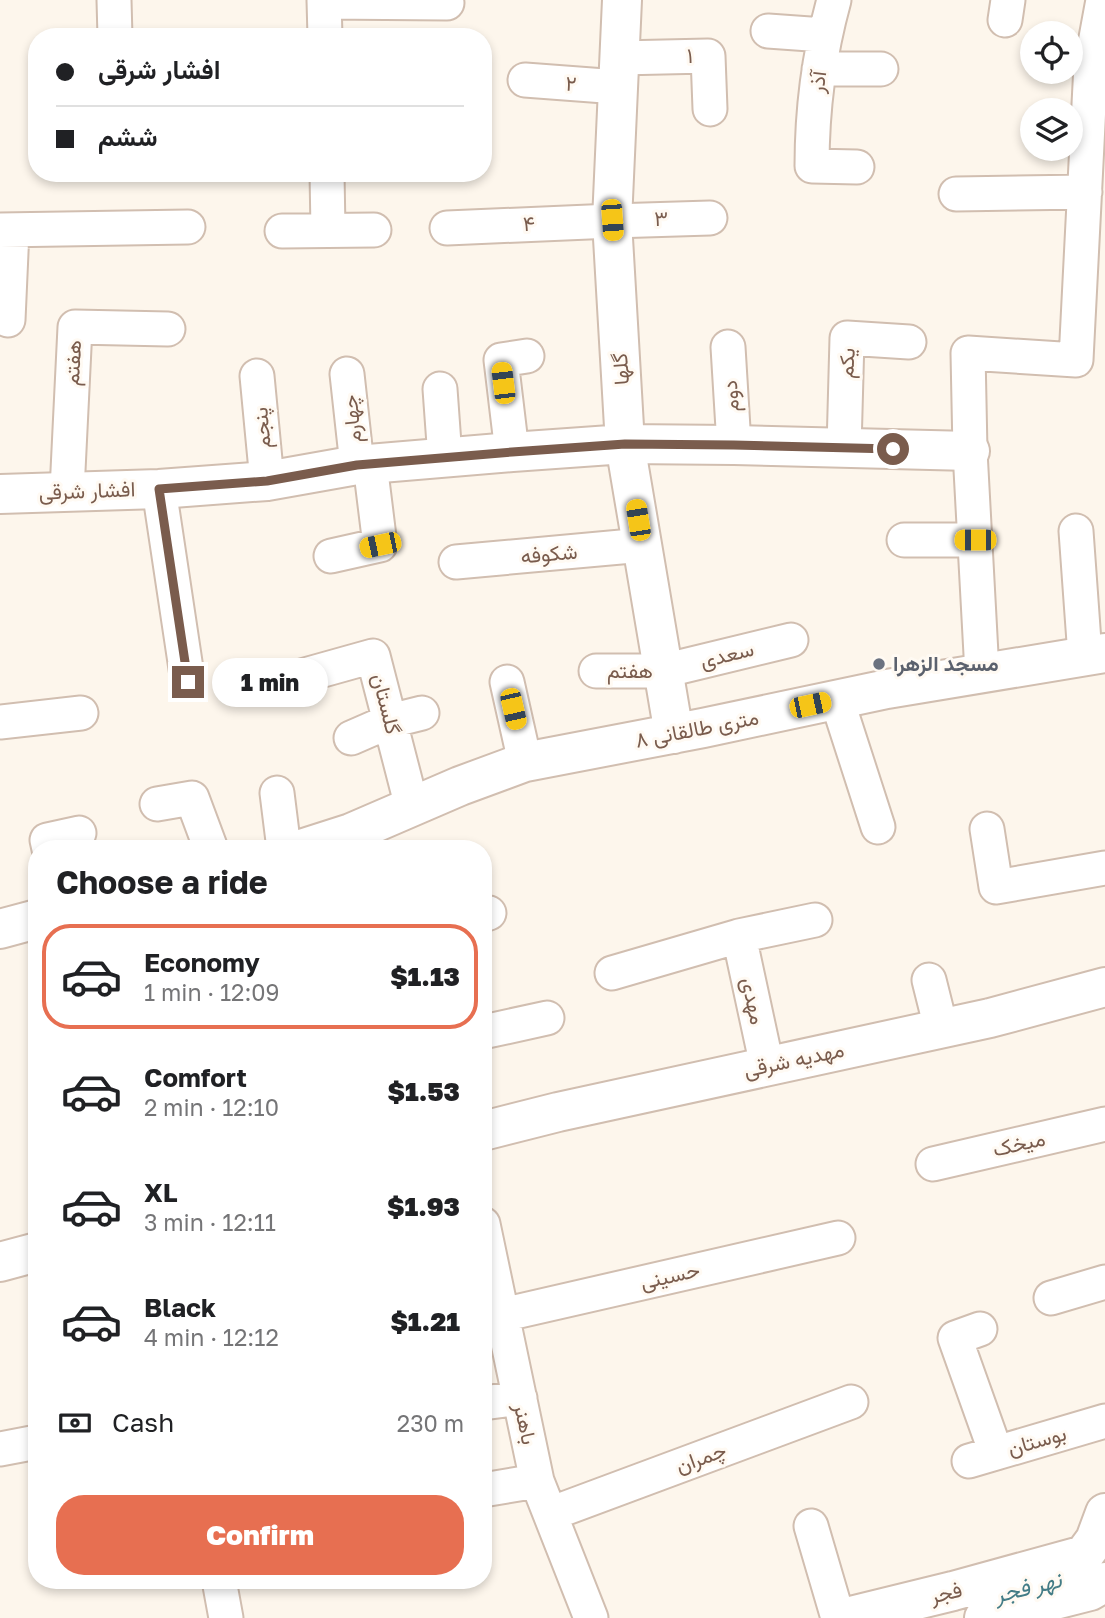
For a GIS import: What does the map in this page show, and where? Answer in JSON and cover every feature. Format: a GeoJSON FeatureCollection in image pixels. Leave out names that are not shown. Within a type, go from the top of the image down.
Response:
{"type":"FeatureCollection","features":[{"type":"Feature","properties":{"kind":"street"},"geometry":{"type":"LineString","coordinates":[[114,0],[115,28]]}},
{"type":"Feature","properties":{"kind":"street","name":"گلها"},"geometry":{"type":"LineString","coordinates":[[622,0],[612,220],[625,444],[674,734]]}},
{"type":"Feature","properties":{"kind":"street","name":"آذر"},"geometry":{"type":"LineString","coordinates":[[834,0],[824,35],[819,69],[812,125],[812,166],[857,167]]}},
{"type":"Feature","properties":{"kind":"street"},"geometry":{"type":"LineString","coordinates":[[982,673],[970,451],[968,353],[1076,360],[1091,332],[1094,225],[1085,192],[1091,65],[1102,0]]}},
{"type":"Feature","properties":{"kind":"street"},"geometry":{"type":"LineString","coordinates":[[325,28],[324,1],[447,3]]}},
{"type":"Feature","properties":{"kind":"street"},"geometry":{"type":"LineString","coordinates":[[768,31],[824,35]]}},
{"type":"Feature","properties":{"kind":"street","name":"۱"},"geometry":{"type":"LineString","coordinates":[[619,72],[708,56],[710,109]]}},
{"type":"Feature","properties":{"kind":"street"},"geometry":{"type":"LineString","coordinates":[[819,69],[881,69]]}},
{"type":"Feature","properties":{"kind":"street","name":"۲"},"geometry":{"type":"LineString","coordinates":[[525,80],[619,72]]}},
{"type":"Feature","properties":{"kind":"street"},"geometry":{"type":"LineString","coordinates":[[327,182],[328,230]]}},
{"type":"Feature","properties":{"kind":"street"},"geometry":{"type":"LineString","coordinates":[[956,194],[1085,192]]}},
{"type":"Feature","properties":{"kind":"street","name":"۳"},"geometry":{"type":"LineString","coordinates":[[612,220],[710,218]]}},
{"type":"Feature","properties":{"kind":"street","name":"۴"},"geometry":{"type":"LineString","coordinates":[[447,228],[612,220]]}},
{"type":"Feature","properties":{"kind":"street"},"geometry":{"type":"LineString","coordinates":[[8,320],[6,230],[188,227]]}},
{"type":"Feature","properties":{"kind":"street"},"geometry":{"type":"LineString","coordinates":[[282,231],[374,230]]}},
{"type":"Feature","properties":{"kind":"street","name":"هفتم"},"geometry":{"type":"LineString","coordinates":[[67,491],[75,327],[168,329]]}},
{"type":"Feature","properties":{"kind":"street","name":"یکم"},"geometry":{"type":"LineString","coordinates":[[844,448],[847,338],[909,342]]}},
{"type":"Feature","properties":{"kind":"street","name":"دوم"},"geometry":{"type":"LineString","coordinates":[[728,347],[734,445]]}},
{"type":"Feature","properties":{"kind":"street"},"geometry":{"type":"LineString","coordinates":[[512,452],[500,360],[527,356]]}},
{"type":"Feature","properties":{"kind":"street","name":"چهارم"},"geometry":{"type":"LineString","coordinates":[[331,556],[380,545],[347,374]]}},
{"type":"Feature","properties":{"kind":"street","name":"پنجم"},"geometry":{"type":"LineString","coordinates":[[257,376],[267,481]]}},
{"type":"Feature","properties":{"kind":"street"},"geometry":{"type":"LineString","coordinates":[[440,389],[445,458]]}},
{"type":"Feature","properties":{"kind":"street","name":"افشار شرقی"},"geometry":{"type":"LineString","coordinates":[[0,494],[159,489],[267,481],[363,465],[625,444],[970,451]]}},
{"type":"Feature","properties":{"kind":"street"},"geometry":{"type":"LineString","coordinates":[[159,489],[188,682]]}},
{"type":"Feature","properties":{"kind":"street"},"geometry":{"type":"LineString","coordinates":[[1076,531],[1095,655]]}},
{"type":"Feature","properties":{"kind":"street"},"geometry":{"type":"LineString","coordinates":[[904,540],[975,540]]}},
{"type":"Feature","properties":{"kind":"street","name":"شکوفه"},"geometry":{"type":"LineString","coordinates":[[456,562],[643,545]]}},
{"type":"Feature","properties":{"kind":"street","name":"سعدی"},"geometry":{"type":"LineString","coordinates":[[663,671],[791,640]]}},
{"type":"Feature","properties":{"kind":"street","name":"۸ متری طالقانی"},"geometry":{"type":"LineString","coordinates":[[329,840],[526,762],[887,689],[1095,655]]}},
{"type":"Feature","properties":{"kind":"street","name":"گلستان"},"geometry":{"type":"LineString","coordinates":[[280,682],[373,656],[412,807]]}},
{"type":"Feature","properties":{"kind":"street","name":"هفتم"},"geometry":{"type":"LineString","coordinates":[[596,671],[663,671]]}},
{"type":"Feature","properties":{"kind":"street"},"geometry":{"type":"LineString","coordinates":[[507,682],[526,762]]}},
{"type":"Feature","properties":{"kind":"street"},"geometry":{"type":"LineString","coordinates":[[837,700],[878,827]]}},
{"type":"Feature","properties":{"kind":"street"},"geometry":{"type":"LineString","coordinates":[[0,722],[81,713]]}},
{"type":"Feature","properties":{"kind":"street"},"geometry":{"type":"LineString","coordinates":[[351,738],[390,720],[422,713]]}},
{"type":"Feature","properties":{"kind":"street"},"geometry":{"type":"LineString","coordinates":[[277,793],[283,840]]}},
{"type":"Feature","properties":{"kind":"street"},"geometry":{"type":"LineString","coordinates":[[157,804],[192,798],[208,840]]}},
{"type":"Feature","properties":{"kind":"street"},"geometry":{"type":"LineString","coordinates":[[987,829],[996,887],[1105,867]]}},
{"type":"Feature","properties":{"kind":"street"},"geometry":{"type":"LineString","coordinates":[[47,840],[79,833]]}},
{"type":"Feature","properties":{"kind":"street"},"geometry":{"type":"LineString","coordinates":[[612,973],[739,936],[815,920]]}},
{"type":"Feature","properties":{"kind":"street","name":"مهدی"},"geometry":{"type":"LineString","coordinates":[[739,936],[767,1066]]}},
{"type":"Feature","properties":{"kind":"street"},"geometry":{"type":"LineString","coordinates":[[929,980],[941,1028]]}},
{"type":"Feature","properties":{"kind":"street","name":"مهدیه شرقی"},"geometry":{"type":"LineString","coordinates":[[492,1129],[990,1018],[1105,987]]}},
{"type":"Feature","properties":{"kind":"street"},"geometry":{"type":"LineString","coordinates":[[492,1030],[547,1018]]}},
{"type":"Feature","properties":{"kind":"street","name":"میخک"},"geometry":{"type":"LineString","coordinates":[[933,1164],[1105,1124]]}},
{"type":"Feature","properties":{"kind":"street","name":"حسینی"},"geometry":{"type":"LineString","coordinates":[[502,1315],[838,1238]]}},
{"type":"Feature","properties":{"kind":"street"},"geometry":{"type":"LineString","coordinates":[[0,1262],[28,1254]]}},
{"type":"Feature","properties":{"kind":"street","name":"باهنر"},"geometry":{"type":"LineString","coordinates":[[492,1267],[537,1481],[591,1618]]}},
{"type":"Feature","properties":{"kind":"street"},"geometry":{"type":"LineString","coordinates":[[1051,1298],[1105,1282]]}},
{"type":"Feature","properties":{"kind":"street","name":"بوستان"},"geometry":{"type":"LineString","coordinates":[[980,1329],[955,1338],[982,1457],[1105,1421]]}},
{"type":"Feature","properties":{"kind":"street"},"geometry":{"type":"LineString","coordinates":[[492,1402],[520,1398]]}},
{"type":"Feature","properties":{"kind":"street","name":"چمران"},"geometry":{"type":"LineString","coordinates":[[550,1514],[851,1402]]}},
{"type":"Feature","properties":{"kind":"street"},"geometry":{"type":"LineString","coordinates":[[0,1449],[28,1444]]}},
{"type":"Feature","properties":{"kind":"street"},"geometry":{"type":"LineString","coordinates":[[492,1488],[537,1481]]}},
{"type":"Feature","properties":{"kind":"street","name":"فجر"},"geometry":{"type":"LineString","coordinates":[[841,1618],[1084,1555],[1095,1540],[1105,1513]]}},
{"type":"Feature","properties":{"kind":"street"},"geometry":{"type":"LineString","coordinates":[[811,1526],[841,1618]]}},
{"type":"Feature","properties":{"kind":"street","name":"فجر"},"geometry":{"type":"LineString","coordinates":[[984,1618],[1090,1591],[1105,1582]]}},
{"type":"Feature","properties":{"kind":"street"},"geometry":{"type":"LineString","coordinates":[[221,1589],[226,1618]]}},
{"type":"Feature","properties":{"kind":"place","name":"مسجد الزهرا"},"geometry":{"type":"Point","coordinates":[879,664]}},
{"type":"Feature","properties":{"kind":"route"},"geometry":{"type":"LineString","coordinates":[[188,682],[159,489],[267,481],[357,465],[625,444],[893,449]]}},
{"type":"Feature","properties":{"kind":"water label","name":"نهر فجر"},"geometry":{"type":"Point","coordinates":[1028,1587]}}]}
